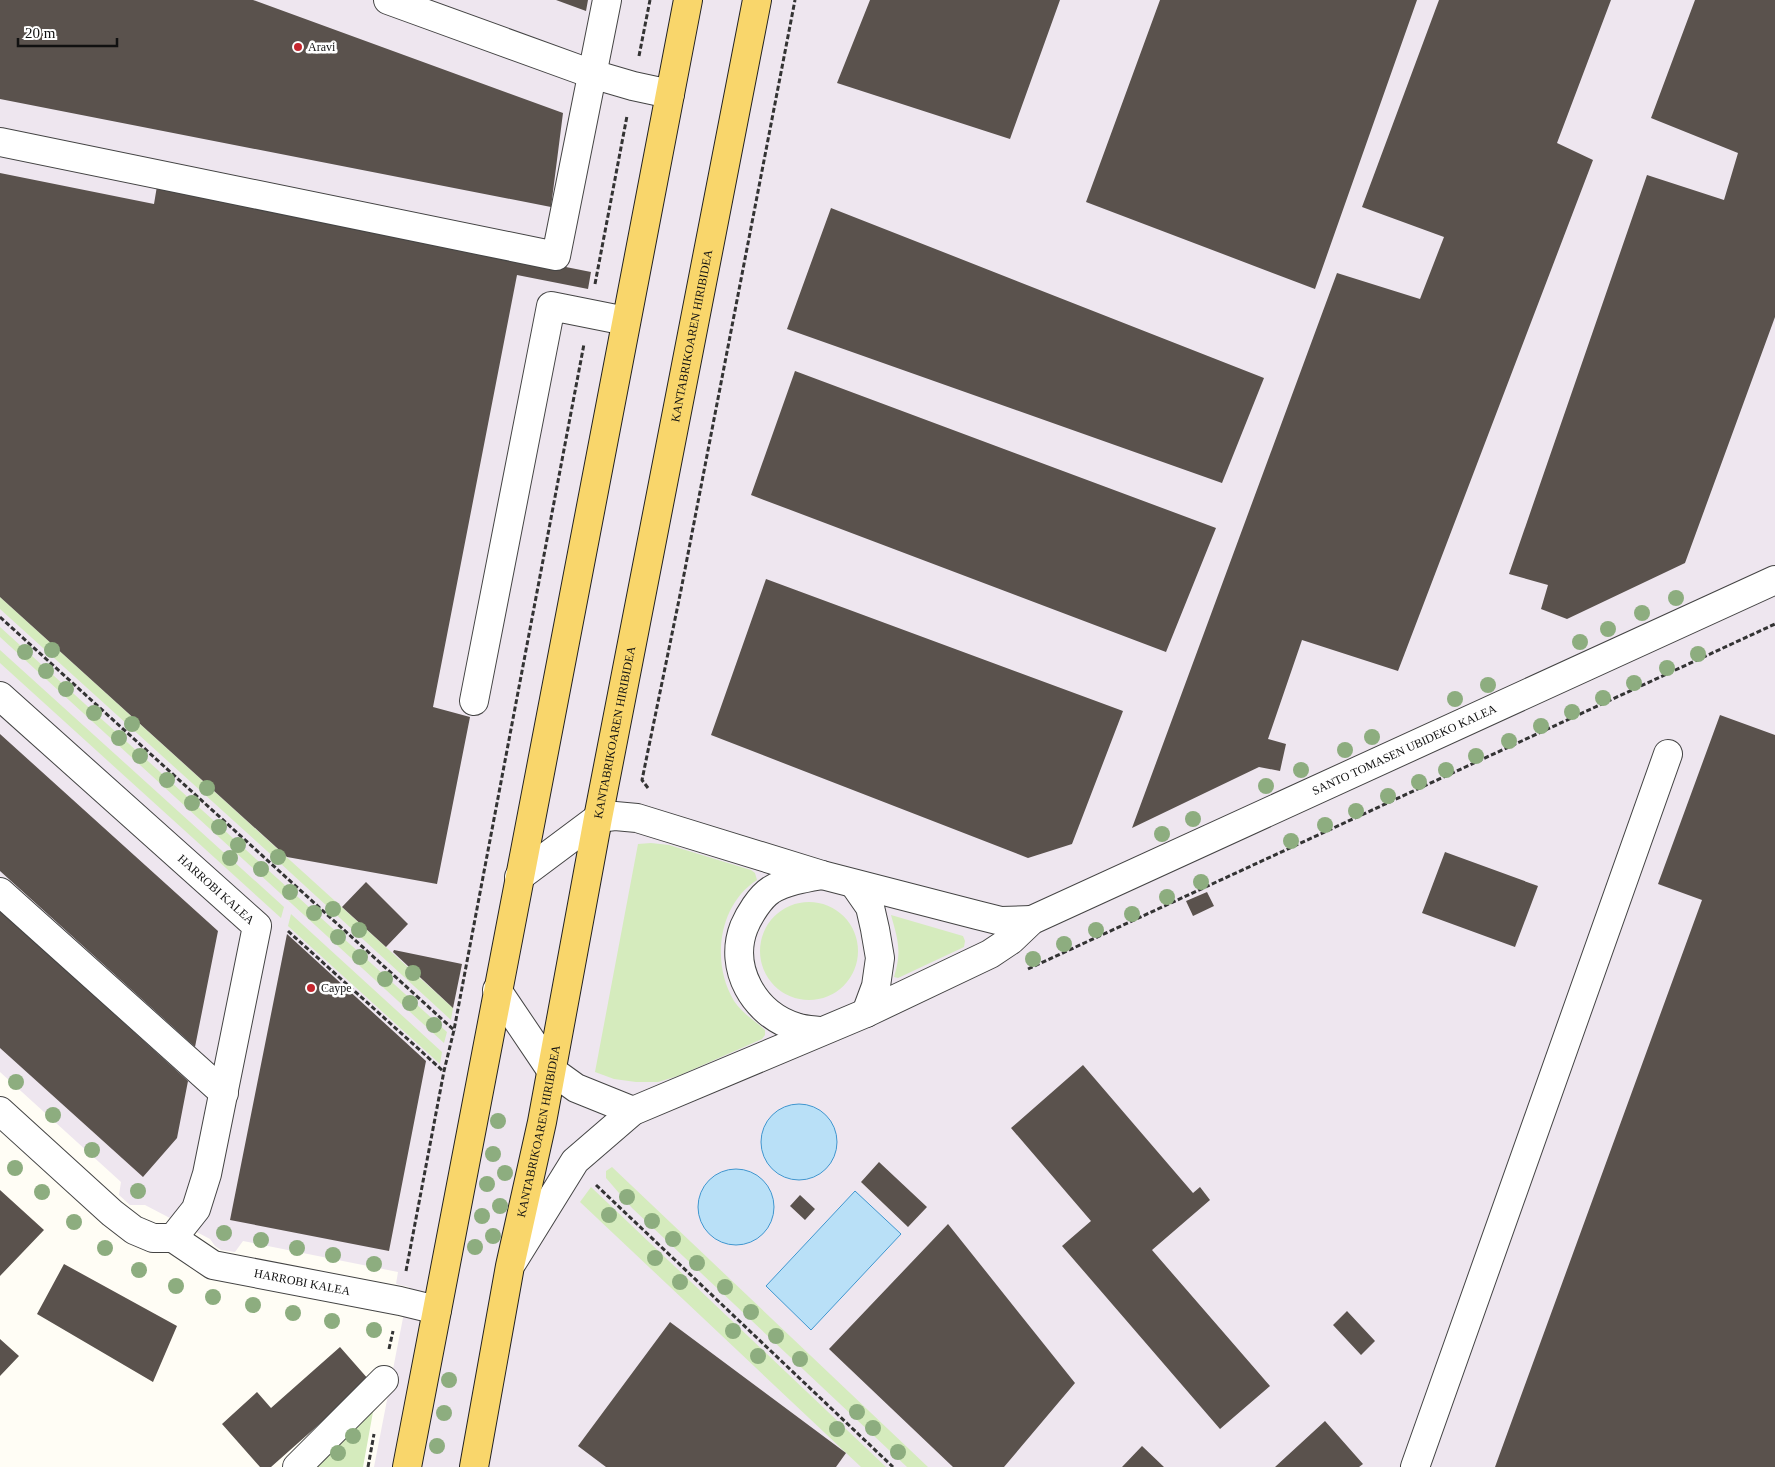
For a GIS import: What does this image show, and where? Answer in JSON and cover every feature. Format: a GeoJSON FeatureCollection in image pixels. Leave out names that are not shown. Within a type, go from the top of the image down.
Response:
{"type":"FeatureCollection","features":[{"type":"Feature","properties":{"kind":"main road"},"geometry":{"type":"LineString","coordinates":[[407,1467],[688,0]]}},
{"type":"Feature","properties":{"kind":"main road","name":"KANTABRIKOAREN HIRIBIDEA"},"geometry":{"type":"LineString","coordinates":[[474,1467],[510,1266],[552,1070],[598,818],[757,0]]}},
{"type":"Feature","properties":{"kind":"street"},"geometry":{"type":"LineString","coordinates":[[388,0],[592,74],[670,94]]}},
{"type":"Feature","properties":{"kind":"street"},"geometry":{"type":"LineString","coordinates":[[0,142],[556,256],[607,0]]}},
{"type":"Feature","properties":{"kind":"street"},"geometry":{"type":"LineString","coordinates":[[474,701],[551,306],[626,321]]}},
{"type":"Feature","properties":{"kind":"street","name":"SANTO TOMASEN UBIDEKO KALEA"},"geometry":{"type":"LineString","coordinates":[[510,1266],[575,1161],[633,1111],[866,1013],[990,954],[1011,940],[1032,920],[1775,580]]}},
{"type":"Feature","properties":{"kind":"street","name":"HARROBI KALEA"},"geometry":{"type":"LineString","coordinates":[[0,696],[257,926],[208,1174],[196,1209],[173,1238]]}},
{"type":"Feature","properties":{"kind":"street"},"geometry":{"type":"LineString","coordinates":[[1415,1467],[1668,754]]}},
{"type":"Feature","properties":{"kind":"street","name":"SANTO TOMASEN UBIDEKO KALEA"},"geometry":{"type":"LineString","coordinates":[[598,818],[615,816],[637,818],[854,884],[1001,921],[1032,920]]}},
{"type":"Feature","properties":{"kind":"street"},"geometry":{"type":"LineString","coordinates":[[519,877],[598,818]]}},
{"type":"Feature","properties":{"kind":"street","name":"SANTO TOMASEN UBIDEKO KALEA"},"geometry":{"type":"LineString","coordinates":[[822,875],[793,881],[770,891],[750,914],[741,934],[738,950],[739,962],[746,986],[764,1009],[797,1028],[822,1031]]}},
{"type":"Feature","properties":{"kind":"street"},"geometry":{"type":"LineString","coordinates":[[854,884],[870,907],[876,929],[880,958],[876,986],[866,1013]]}},
{"type":"Feature","properties":{"kind":"street"},"geometry":{"type":"LineString","coordinates":[[0,892],[224,1093]]}},
{"type":"Feature","properties":{"kind":"street"},"geometry":{"type":"LineString","coordinates":[[497,990],[552,1070],[576,1088],[633,1111]]}},
{"type":"Feature","properties":{"kind":"street","name":"HARROBI KALEA"},"geometry":{"type":"LineString","coordinates":[[0,1111],[112,1213],[134,1230],[153,1238],[173,1238],[213,1265],[400,1301],[437,1310]]}},
{"type":"Feature","properties":{"kind":"street"},"geometry":{"type":"LineString","coordinates":[[297,1467],[384,1380]]}},
{"type":"Feature","properties":{"kind":"path"},"geometry":{"type":"LineString","coordinates":[[384,1380],[444,1071],[454,1030],[650,0]]}},
{"type":"Feature","properties":{"kind":"path"},"geometry":{"type":"LineString","coordinates":[[651,793],[642,780],[681,590],[794,0]]}},
{"type":"Feature","properties":{"kind":"path"},"geometry":{"type":"LineString","coordinates":[[0,617],[486,1059]]}},
{"type":"Feature","properties":{"kind":"path"},"geometry":{"type":"LineString","coordinates":[[1020,972],[1775,624]]}},
{"type":"Feature","properties":{"kind":"path"},"geometry":{"type":"LineString","coordinates":[[284,927],[444,1071]]}},
{"type":"Feature","properties":{"kind":"path"},"geometry":{"type":"LineString","coordinates":[[589,1149],[590,1179],[893,1467]]}},
{"type":"Feature","properties":{"kind":"shaded area"},"geometry":{"type":"Polygon","coordinates":[[[0,0],[1775,0],[1775,1467],[374,1467],[409,1287],[396,1284],[398,1272],[243,1241],[235,1252],[221,1250],[210,1239],[145,1205],[130,1205],[119,1195],[121,1182],[0,1072],[0,0]]]}},
{"type":"Feature","properties":{"kind":"green space"},"geometry":{"type":"Polygon","coordinates":[[[0,597],[453,1008],[451,1020],[0,609],[0,597]]]}},
{"type":"Feature","properties":{"kind":"green space"},"geometry":{"type":"Polygon","coordinates":[[[0,627],[447,1032],[444,1043],[0,637],[0,627]]]}},
{"type":"Feature","properties":{"kind":"green space"},"geometry":{"type":"Polygon","coordinates":[[[0,650],[284,907],[281,918],[0,663],[0,650]]]}},
{"type":"Feature","properties":{"kind":"green space"},"geometry":{"type":"Polygon","coordinates":[[[638,844],[669,845],[751,870],[755,873],[757,880],[744,891],[734,904],[727,919],[722,936],[722,970],[734,1001],[765,1030],[765,1035],[762,1039],[678,1076],[658,1082],[636,1082],[614,1079],[595,1072],[638,844]]]}},
{"type":"Feature","properties":{"kind":"green space"},"geometry":{"type":"Polygon","coordinates":[[[809,902],[828,906],[844,916],[854,932],[858,951],[854,970],[844,986],[828,996],[809,1000],[790,996],[774,986],[764,970],[760,951],[764,932],[774,916],[790,906],[809,902]]]}},
{"type":"Feature","properties":{"kind":"green space"},"geometry":{"type":"Polygon","coordinates":[[[291,914],[442,1052],[440,1064],[288,926],[291,914]]]}},
{"type":"Feature","properties":{"kind":"green space"},"geometry":{"type":"Polygon","coordinates":[[[891,915],[963,936],[965,941],[964,947],[898,978],[894,977],[898,960],[898,946],[891,915]]]}},
{"type":"Feature","properties":{"kind":"green space"},"geometry":{"type":"Polygon","coordinates":[[[612,1167],[928,1467],[907,1467],[632,1208],[606,1178],[606,1171],[612,1167]]]}},
{"type":"Feature","properties":{"kind":"green space"},"geometry":{"type":"Polygon","coordinates":[[[591,1187],[886,1467],[861,1467],[580,1202],[591,1187]]]}},
{"type":"Feature","properties":{"kind":"green space"},"geometry":{"type":"Polygon","coordinates":[[[375,1401],[363,1467],[310,1467],[375,1401]]]}},
{"type":"Feature","properties":{"kind":"water"},"geometry":{"type":"Polygon","coordinates":[[[799,1104],[813,1107],[826,1115],[834,1128],[837,1142],[834,1156],[826,1169],[813,1177],[799,1180],[785,1177],[772,1169],[764,1156],[761,1142],[764,1128],[772,1115],[785,1107],[799,1104]]]}},
{"type":"Feature","properties":{"kind":"water"},"geometry":{"type":"Polygon","coordinates":[[[736,1169],[750,1172],[763,1180],[771,1193],[774,1207],[771,1221],[763,1234],[750,1242],[736,1245],[722,1242],[709,1234],[701,1221],[698,1207],[701,1193],[709,1180],[722,1172],[736,1169]]]}},
{"type":"Feature","properties":{"kind":"water"},"geometry":{"type":"Polygon","coordinates":[[[855,1191],[901,1234],[811,1330],[766,1286],[855,1191]]]}},
{"type":"Feature","properties":{"kind":"building"},"geometry":{"type":"Polygon","coordinates":[[[0,0],[253,0],[563,113],[551,207],[0,99],[0,0]]]}},
{"type":"Feature","properties":{"kind":"building"},"geometry":{"type":"Polygon","coordinates":[[[556,0],[588,0],[586,11],[556,0]]]}},
{"type":"Feature","properties":{"kind":"building"},"geometry":{"type":"Polygon","coordinates":[[[870,0],[1060,0],[1010,139],[837,83],[870,0]]]}},
{"type":"Feature","properties":{"kind":"building"},"geometry":{"type":"Polygon","coordinates":[[[1160,0],[1417,0],[1315,289],[1086,202],[1160,0]]]}},
{"type":"Feature","properties":{"kind":"building"},"geometry":{"type":"Polygon","coordinates":[[[1439,0],[1611,0],[1557,143],[1593,160],[1398,671],[1302,640],[1268,739],[1286,744],[1280,771],[1259,767],[1132,828],[1337,273],[1420,299],[1444,237],[1362,207],[1439,0]]]}},
{"type":"Feature","properties":{"kind":"building"},"geometry":{"type":"Polygon","coordinates":[[[1695,0],[1775,0],[1775,317],[1685,563],[1567,619],[1541,609],[1548,585],[1509,574],[1647,175],[1724,200],[1738,153],[1651,118],[1695,0]]]}},
{"type":"Feature","properties":{"kind":"building"},"geometry":{"type":"Polygon","coordinates":[[[0,173],[154,204],[157,186],[591,272],[588,289],[517,275],[433,707],[470,717],[437,884],[287,857],[0,597],[0,173]]]}},
{"type":"Feature","properties":{"kind":"building"},"geometry":{"type":"Polygon","coordinates":[[[831,208],[1264,378],[1222,483],[787,329],[831,208]]]}},
{"type":"Feature","properties":{"kind":"building"},"geometry":{"type":"Polygon","coordinates":[[[795,371],[1216,528],[1166,652],[751,495],[795,371]]]}},
{"type":"Feature","properties":{"kind":"building"},"geometry":{"type":"Polygon","coordinates":[[[766,579],[1123,711],[1072,844],[1028,858],[711,735],[766,579]]]}},
{"type":"Feature","properties":{"kind":"building"},"geometry":{"type":"Polygon","coordinates":[[[1720,715],[1775,735],[1775,1467],[1495,1467],[1702,900],[1658,884],[1720,715]]]}},
{"type":"Feature","properties":{"kind":"building"},"geometry":{"type":"Polygon","coordinates":[[[0,734],[218,931],[195,1047],[0,871],[0,734]]]}},
{"type":"Feature","properties":{"kind":"building"},"geometry":{"type":"Polygon","coordinates":[[[1445,852],[1538,886],[1515,947],[1422,913],[1445,852]]]}},
{"type":"Feature","properties":{"kind":"building"},"geometry":{"type":"Polygon","coordinates":[[[366,882],[408,924],[386,947],[342,907],[366,882]]]}},
{"type":"Feature","properties":{"kind":"building"},"geometry":{"type":"Polygon","coordinates":[[[1207,892],[1214,906],[1193,916],[1186,901],[1207,892]]]}},
{"type":"Feature","properties":{"kind":"building"},"geometry":{"type":"Polygon","coordinates":[[[0,910],[188,1081],[177,1138],[143,1177],[0,1048],[0,910]]]}},
{"type":"Feature","properties":{"kind":"building"},"geometry":{"type":"Polygon","coordinates":[[[287,934],[426,1061],[389,1251],[230,1220],[287,934]]]}},
{"type":"Feature","properties":{"kind":"building"},"geometry":{"type":"Polygon","coordinates":[[[394,950],[462,964],[453,1008],[393,952],[394,950]]]}},
{"type":"Feature","properties":{"kind":"building"},"geometry":{"type":"Polygon","coordinates":[[[1083,1065],[1193,1193],[1200,1187],[1210,1200],[1152,1250],[1270,1386],[1220,1429],[1062,1246],[1091,1221],[1011,1128],[1083,1065]]]}},
{"type":"Feature","properties":{"kind":"building"},"geometry":{"type":"Polygon","coordinates":[[[879,1162],[927,1207],[908,1227],[861,1182],[879,1162]]]}},
{"type":"Feature","properties":{"kind":"building"},"geometry":{"type":"Polygon","coordinates":[[[0,1190],[44,1230],[0,1276],[0,1190]]]}},
{"type":"Feature","properties":{"kind":"building"},"geometry":{"type":"Polygon","coordinates":[[[800,1195],[815,1209],[805,1220],[790,1206],[800,1195]]]}},
{"type":"Feature","properties":{"kind":"building"},"geometry":{"type":"Polygon","coordinates":[[[948,1224],[1075,1383],[1004,1467],[953,1467],[829,1349],[948,1224]]]}},
{"type":"Feature","properties":{"kind":"building"},"geometry":{"type":"Polygon","coordinates":[[[64,1264],[177,1326],[153,1382],[37,1314],[64,1264]]]}},
{"type":"Feature","properties":{"kind":"building"},"geometry":{"type":"Polygon","coordinates":[[[1347,1311],[1375,1341],[1361,1355],[1333,1325],[1347,1311]]]}},
{"type":"Feature","properties":{"kind":"building"},"geometry":{"type":"Polygon","coordinates":[[[670,1322],[846,1453],[836,1467],[606,1467],[578,1446],[670,1322]]]}},
{"type":"Feature","properties":{"kind":"building"},"geometry":{"type":"Polygon","coordinates":[[[0,1339],[19,1356],[0,1376],[0,1339]]]}},
{"type":"Feature","properties":{"kind":"building"},"geometry":{"type":"Polygon","coordinates":[[[340,1347],[369,1380],[271,1467],[260,1467],[222,1424],[257,1392],[271,1408],[340,1347]]]}},
{"type":"Feature","properties":{"kind":"building"},"geometry":{"type":"Polygon","coordinates":[[[1325,1421],[1363,1464],[1359,1467],[1275,1467],[1325,1421]]]}},
{"type":"Feature","properties":{"kind":"building"},"geometry":{"type":"Polygon","coordinates":[[[1142,1446],[1164,1467],[1122,1467],[1142,1446]]]}},
{"type":"Feature","properties":{"kind":"place","name":"Aravi"},"geometry":{"type":"Point","coordinates":[298,47]}},
{"type":"Feature","properties":{"kind":"place","name":"Caype"},"geometry":{"type":"Point","coordinates":[311,988]}}]}
